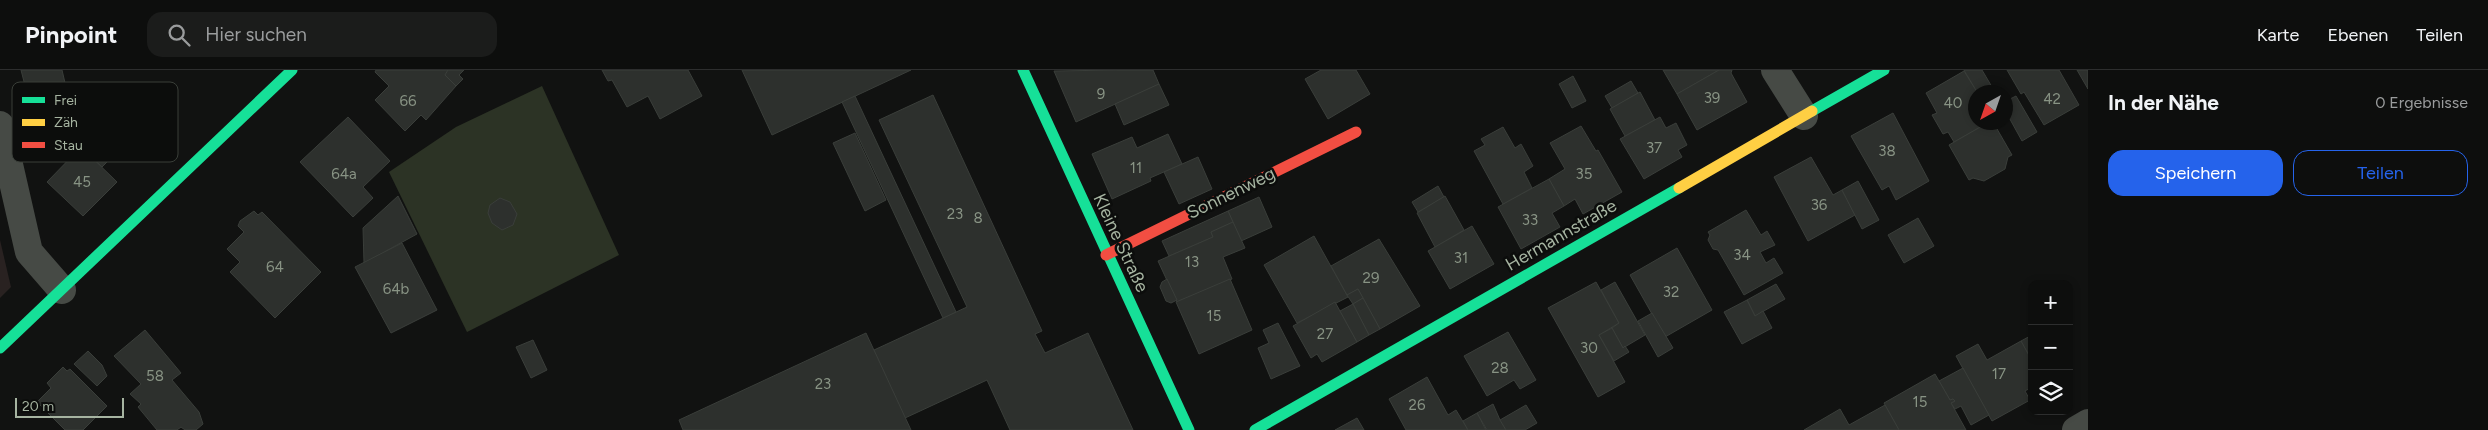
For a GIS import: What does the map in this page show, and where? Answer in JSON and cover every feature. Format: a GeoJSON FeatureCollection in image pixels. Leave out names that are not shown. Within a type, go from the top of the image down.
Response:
{"type":"FeatureCollection","features":[{"type":"Feature","properties":{"kind":"street"},"geometry":{"type":"LineString","coordinates":[[0,348],[292,70]]}},
{"type":"Feature","properties":{"kind":"street","name":"Kleine Straße"},"geometry":{"type":"LineString","coordinates":[[1023,70],[1106,255],[1189,430]]}},
{"type":"Feature","properties":{"kind":"street"},"geometry":{"type":"LineString","coordinates":[[1775,70],[1804,116]]}},
{"type":"Feature","properties":{"kind":"street","name":"Hermannstraße"},"geometry":{"type":"LineString","coordinates":[[1254,430],[1884,70]]}},
{"type":"Feature","properties":{"kind":"street"},"geometry":{"type":"LineString","coordinates":[[0,125],[29,252],[62,290]]}},
{"type":"Feature","properties":{"kind":"street","name":"Sonnenweg"},"geometry":{"type":"LineString","coordinates":[[1106,255],[1356,132]]}},
{"type":"Feature","properties":{"kind":"street"},"geometry":{"type":"LineString","coordinates":[[2076,430],[2088,423]]}},
{"type":"Feature","properties":{"kind":"shaded area"},"geometry":{"type":"Polygon","coordinates":[[[542,86],[619,255],[467,332],[389,172],[456,127],[542,86]]]}},
{"type":"Feature","properties":{"kind":"shaded area"},"geometry":{"type":"Polygon","coordinates":[[[0,240],[11,287],[0,298],[0,240]]]}},
{"type":"Feature","properties":{"kind":"building"},"geometry":{"type":"Polygon","coordinates":[[[21,70],[62,70],[65,82],[24,82],[21,70]]]}},
{"type":"Feature","properties":{"kind":"building"},"geometry":{"type":"Polygon","coordinates":[[[376,70],[448,70],[445,75],[456,86],[426,120],[421,115],[405,131],[375,100],[389,86],[375,72],[376,70]]]}},
{"type":"Feature","properties":{"kind":"building"},"geometry":{"type":"Polygon","coordinates":[[[448,70],[464,70],[459,75],[463,79],[456,86],[445,75],[448,70]]]}},
{"type":"Feature","properties":{"kind":"building"},"geometry":{"type":"Polygon","coordinates":[[[602,70],[688,70],[702,96],[660,119],[648,96],[627,107],[612,80],[608,81],[602,70]]]}},
{"type":"Feature","properties":{"kind":"building"},"geometry":{"type":"Polygon","coordinates":[[[742,70],[911,70],[772,135],[742,70]]]}},
{"type":"Feature","properties":{"kind":"building"},"geometry":{"type":"Polygon","coordinates":[[[1153,70],[1159,84],[1076,122],[1054,71],[1153,70]]]}},
{"type":"Feature","properties":{"kind":"building"},"geometry":{"type":"Polygon","coordinates":[[[1321,70],[1356,70],[1370,94],[1328,119],[1305,79],[1321,70]]]}},
{"type":"Feature","properties":{"kind":"building"},"geometry":{"type":"Polygon","coordinates":[[[1663,70],[1719,70],[1677,94],[1663,70]]]}},
{"type":"Feature","properties":{"kind":"building"},"geometry":{"type":"Polygon","coordinates":[[[1719,70],[1732,70],[1731,73],[1747,102],[1697,130],[1677,94],[1719,70]]]}},
{"type":"Feature","properties":{"kind":"building"},"geometry":{"type":"Polygon","coordinates":[[[1964,70],[1982,70],[1991,85],[1973,85],[1964,70]]]}},
{"type":"Feature","properties":{"kind":"building"},"geometry":{"type":"Polygon","coordinates":[[[2007,70],[2059,70],[2079,105],[2044,125],[2024,92],[2021,94],[2007,70]]]}},
{"type":"Feature","properties":{"kind":"building"},"geometry":{"type":"Polygon","coordinates":[[[2077,70],[2088,70],[2088,89],[2077,70]]]}},
{"type":"Feature","properties":{"kind":"building"},"geometry":{"type":"Polygon","coordinates":[[[1964,71],[1973,85],[1968,85],[1968,130],[1975,130],[1954,142],[1948,132],[1943,134],[1932,115],[1937,113],[1926,93],[1964,71]]]}},
{"type":"Feature","properties":{"kind":"building"},"geometry":{"type":"Polygon","coordinates":[[[1573,76],[1586,101],[1572,108],[1559,84],[1573,76]]]}},
{"type":"Feature","properties":{"kind":"building"},"geometry":{"type":"Polygon","coordinates":[[[1631,81],[1638,93],[1612,108],[1605,96],[1631,81]]]}},
{"type":"Feature","properties":{"kind":"building"},"geometry":{"type":"Polygon","coordinates":[[[1159,84],[1169,105],[1124,125],[1115,104],[1159,84]]]}},
{"type":"Feature","properties":{"kind":"building"},"geometry":{"type":"Polygon","coordinates":[[[1640,92],[1655,120],[1625,136],[1610,109],[1640,92]]]}},
{"type":"Feature","properties":{"kind":"building"},"geometry":{"type":"Polygon","coordinates":[[[933,95],[1042,331],[1035,334],[1045,353],[1088,333],[1133,430],[1010,430],[987,380],[905,418],[874,350],[967,307],[879,120],[933,95]]]}},
{"type":"Feature","properties":{"kind":"building"},"geometry":{"type":"Polygon","coordinates":[[[855,96],[956,312],[943,318],[842,102],[855,96]]]}},
{"type":"Feature","properties":{"kind":"building"},"geometry":{"type":"Polygon","coordinates":[[[2016,96],[2037,132],[2022,141],[2013,125],[2013,98],[2016,96]]]}},
{"type":"Feature","properties":{"kind":"building"},"geometry":{"type":"Polygon","coordinates":[[[1893,113],[1929,181],[1896,200],[1889,186],[1882,190],[1851,136],[1893,113]]]}},
{"type":"Feature","properties":{"kind":"building"},"geometry":{"type":"Polygon","coordinates":[[[348,117],[390,161],[363,187],[373,198],[353,217],[300,162],[348,117]]]}},
{"type":"Feature","properties":{"kind":"building"},"geometry":{"type":"Polygon","coordinates":[[[1660,117],[1666,128],[1676,123],[1687,145],[1678,150],[1682,157],[1644,179],[1620,139],[1660,117]]]}},
{"type":"Feature","properties":{"kind":"building"},"geometry":{"type":"Polygon","coordinates":[[[1581,126],[1596,151],[1598,150],[1622,192],[1583,214],[1575,199],[1564,206],[1549,179],[1565,169],[1550,143],[1581,126]]]}},
{"type":"Feature","properties":{"kind":"building"},"geometry":{"type":"Polygon","coordinates":[[[1503,127],[1515,148],[1521,144],[1533,166],[1524,172],[1532,188],[1503,204],[1474,151],[1485,145],[1481,139],[1503,127]]]}},
{"type":"Feature","properties":{"kind":"building"},"geometry":{"type":"Polygon","coordinates":[[[1975,130],[1998,130],[2012,155],[2008,157],[2005,169],[1984,181],[1973,178],[1969,180],[1949,145],[1975,130]]]}},
{"type":"Feature","properties":{"kind":"building"},"geometry":{"type":"Polygon","coordinates":[[[855,133],[886,200],[865,211],[833,143],[855,133]]]}},
{"type":"Feature","properties":{"kind":"building"},"geometry":{"type":"Polygon","coordinates":[[[1168,134],[1182,164],[1150,178],[1151,181],[1112,199],[1092,154],[1132,137],[1137,148],[1168,134]]]}},
{"type":"Feature","properties":{"kind":"building"},"geometry":{"type":"Polygon","coordinates":[[[1198,157],[1212,189],[1179,204],[1164,172],[1198,157]]]}},
{"type":"Feature","properties":{"kind":"building"},"geometry":{"type":"Polygon","coordinates":[[[1811,157],[1833,195],[1842,190],[1855,215],[1808,241],[1774,177],[1811,157]]]}},
{"type":"Feature","properties":{"kind":"building"},"geometry":{"type":"Polygon","coordinates":[[[66,162],[96,162],[117,182],[83,216],[47,182],[66,162]]]}},
{"type":"Feature","properties":{"kind":"building"},"geometry":{"type":"Polygon","coordinates":[[[97,162],[107,162],[102,167],[97,162]]]}},
{"type":"Feature","properties":{"kind":"building"},"geometry":{"type":"Polygon","coordinates":[[[1549,179],[1564,206],[1552,213],[1560,227],[1521,249],[1498,207],[1549,179]]]}},
{"type":"Feature","properties":{"kind":"building"},"geometry":{"type":"Polygon","coordinates":[[[1858,181],[1879,220],[1862,229],[1842,190],[1858,181]]]}},
{"type":"Feature","properties":{"kind":"building"},"geometry":{"type":"Polygon","coordinates":[[[1438,186],[1444,197],[1418,212],[1412,202],[1438,186]]]}},
{"type":"Feature","properties":{"kind":"building"},"geometry":{"type":"Polygon","coordinates":[[[398,196],[417,234],[364,263],[363,228],[398,196]]]}},
{"type":"Feature","properties":{"kind":"building"},"geometry":{"type":"Polygon","coordinates":[[[1445,196],[1464,230],[1435,247],[1417,213],[1445,196]]]}},
{"type":"Feature","properties":{"kind":"building"},"geometry":{"type":"Polygon","coordinates":[[[1259,197],[1272,227],[1241,241],[1228,211],[1259,197]]]}},
{"type":"Feature","properties":{"kind":"building"},"geometry":{"type":"Polygon","coordinates":[[[500,198],[510,202],[517,214],[513,225],[502,230],[492,223],[488,213],[490,205],[500,198]]]}},
{"type":"Feature","properties":{"kind":"building"},"geometry":{"type":"Polygon","coordinates":[[[1746,210],[1761,235],[1767,231],[1775,245],[1760,252],[1766,263],[1774,258],[1783,273],[1744,295],[1718,250],[1713,249],[1708,240],[1710,235],[1708,232],[1746,210]]]}},
{"type":"Feature","properties":{"kind":"building"},"geometry":{"type":"Polygon","coordinates":[[[254,211],[258,215],[262,212],[321,272],[275,318],[230,272],[240,262],[227,249],[244,232],[238,226],[240,221],[254,211]]]}},
{"type":"Feature","properties":{"kind":"building"},"geometry":{"type":"Polygon","coordinates":[[[1228,211],[1233,222],[1211,232],[1213,237],[1169,256],[1162,241],[1228,211]]]}},
{"type":"Feature","properties":{"kind":"building"},"geometry":{"type":"Polygon","coordinates":[[[1918,218],[1934,246],[1904,263],[1888,235],[1918,218]]]}},
{"type":"Feature","properties":{"kind":"building"},"geometry":{"type":"Polygon","coordinates":[[[1233,222],[1245,248],[1223,257],[1232,279],[1177,302],[1158,261],[1213,237],[1211,232],[1233,222]]]}},
{"type":"Feature","properties":{"kind":"building"},"geometry":{"type":"Polygon","coordinates":[[[1472,226],[1494,264],[1450,289],[1428,251],[1472,226]]]}},
{"type":"Feature","properties":{"kind":"building"},"geometry":{"type":"Polygon","coordinates":[[[1314,236],[1348,297],[1297,323],[1264,265],[1314,236]]]}},
{"type":"Feature","properties":{"kind":"building"},"geometry":{"type":"Polygon","coordinates":[[[1379,239],[1420,306],[1380,329],[1358,289],[1347,295],[1331,266],[1379,239]]]}},
{"type":"Feature","properties":{"kind":"building"},"geometry":{"type":"Polygon","coordinates":[[[402,243],[437,310],[391,333],[355,267],[402,243]]]}},
{"type":"Feature","properties":{"kind":"building"},"geometry":{"type":"Polygon","coordinates":[[[1677,248],[1712,310],[1665,337],[1630,275],[1677,248]]]}},
{"type":"Feature","properties":{"kind":"building"},"geometry":{"type":"Polygon","coordinates":[[[1167,279],[1177,300],[1171,303],[1166,301],[1160,287],[1162,282],[1167,279]]]}},
{"type":"Feature","properties":{"kind":"building"},"geometry":{"type":"Polygon","coordinates":[[[1230,279],[1252,330],[1199,354],[1176,302],[1230,279]]]}},
{"type":"Feature","properties":{"kind":"building"},"geometry":{"type":"Polygon","coordinates":[[[1596,282],[1619,323],[1599,335],[1625,382],[1598,397],[1548,308],[1596,282]]]}},
{"type":"Feature","properties":{"kind":"building"},"geometry":{"type":"Polygon","coordinates":[[[1615,282],[1645,335],[1623,348],[1612,328],[1619,323],[1601,290],[1615,282]]]}},
{"type":"Feature","properties":{"kind":"building"},"geometry":{"type":"Polygon","coordinates":[[[1776,284],[1785,299],[1755,316],[1747,300],[1776,284]]]}},
{"type":"Feature","properties":{"kind":"building"},"geometry":{"type":"Polygon","coordinates":[[[1358,289],[1363,298],[1353,304],[1347,295],[1358,289]]]}},
{"type":"Feature","properties":{"kind":"building"},"geometry":{"type":"Polygon","coordinates":[[[1363,298],[1380,329],[1369,335],[1353,304],[1363,298]]]}},
{"type":"Feature","properties":{"kind":"building"},"geometry":{"type":"Polygon","coordinates":[[[1747,300],[1755,316],[1763,311],[1772,328],[1742,344],[1724,312],[1747,300]]]}},
{"type":"Feature","properties":{"kind":"building"},"geometry":{"type":"Polygon","coordinates":[[[1335,302],[1357,342],[1322,362],[1317,354],[1311,358],[1293,326],[1335,302]]]}},
{"type":"Feature","properties":{"kind":"building"},"geometry":{"type":"Polygon","coordinates":[[[1353,304],[1369,335],[1357,342],[1340,311],[1353,304]]]}},
{"type":"Feature","properties":{"kind":"building"},"geometry":{"type":"Polygon","coordinates":[[[1652,313],[1673,348],[1658,357],[1638,321],[1652,313]]]}},
{"type":"Feature","properties":{"kind":"building"},"geometry":{"type":"Polygon","coordinates":[[[1278,323],[1300,366],[1271,379],[1258,348],[1269,343],[1263,330],[1278,323]]]}},
{"type":"Feature","properties":{"kind":"building"},"geometry":{"type":"Polygon","coordinates":[[[1612,328],[1623,348],[1625,346],[1629,352],[1614,361],[1599,335],[1612,328]]]}},
{"type":"Feature","properties":{"kind":"building"},"geometry":{"type":"Polygon","coordinates":[[[145,330],[181,373],[172,380],[199,412],[203,424],[196,430],[185,430],[181,427],[177,430],[157,430],[138,407],[141,404],[130,394],[141,384],[114,356],[145,330]]]}},
{"type":"Feature","properties":{"kind":"building"},"geometry":{"type":"Polygon","coordinates":[[[1508,332],[1536,380],[1520,389],[1514,380],[1487,396],[1464,356],[1508,332]]]}},
{"type":"Feature","properties":{"kind":"building"},"geometry":{"type":"Polygon","coordinates":[[[866,333],[911,430],[683,430],[679,420],[866,333]]]}},
{"type":"Feature","properties":{"kind":"building"},"geometry":{"type":"Polygon","coordinates":[[[2028,337],[2028,354],[2021,341],[2028,337]]]}},
{"type":"Feature","properties":{"kind":"building"},"geometry":{"type":"Polygon","coordinates":[[[533,340],[547,370],[531,378],[516,347],[533,340]]]}},
{"type":"Feature","properties":{"kind":"building"},"geometry":{"type":"Polygon","coordinates":[[[2021,341],[2028,354],[2028,389],[2025,391],[2028,401],[1992,421],[1956,356],[1978,344],[1987,360],[2021,341]]]}},
{"type":"Feature","properties":{"kind":"building"},"geometry":{"type":"Polygon","coordinates":[[[88,351],[102,365],[107,376],[97,386],[74,364],[88,351]]]}},
{"type":"Feature","properties":{"kind":"building"},"geometry":{"type":"Polygon","coordinates":[[[63,367],[67,371],[70,369],[107,406],[83,430],[65,430],[37,402],[51,388],[47,383],[63,367]]]}},
{"type":"Feature","properties":{"kind":"building"},"geometry":{"type":"Polygon","coordinates":[[[1963,368],[1989,415],[1971,425],[1961,406],[1955,409],[1951,403],[1955,401],[1953,399],[1950,400],[1939,381],[1963,368]]]}},
{"type":"Feature","properties":{"kind":"building"},"geometry":{"type":"Polygon","coordinates":[[[1935,374],[1950,400],[1953,399],[1955,401],[1951,403],[1966,430],[1899,430],[1884,403],[1935,374]]]}},
{"type":"Feature","properties":{"kind":"building"},"geometry":{"type":"Polygon","coordinates":[[[1427,377],[1448,415],[1456,410],[1468,430],[1406,430],[1389,399],[1427,377]]]}},
{"type":"Feature","properties":{"kind":"building"},"geometry":{"type":"Polygon","coordinates":[[[1493,404],[1506,430],[1487,430],[1477,413],[1493,404]]]}},
{"type":"Feature","properties":{"kind":"building"},"geometry":{"type":"Polygon","coordinates":[[[1526,405],[1537,423],[1525,430],[1506,430],[1500,420],[1526,405]]]}},
{"type":"Feature","properties":{"kind":"building"},"geometry":{"type":"Polygon","coordinates":[[[1885,405],[1899,430],[1804,430],[1840,409],[1849,425],[1885,405]]]}},
{"type":"Feature","properties":{"kind":"building"},"geometry":{"type":"Polygon","coordinates":[[[1477,413],[1486,430],[1468,430],[1463,421],[1477,413]]]}},
{"type":"Feature","properties":{"kind":"building"},"geometry":{"type":"Polygon","coordinates":[[[1357,418],[1364,430],[1335,430],[1357,418]]]}},
{"type":"Feature","properties":{"kind":"traffic: fast"},"geometry":{"type":"LineString","coordinates":[[0,348],[292,70]]}},
{"type":"Feature","properties":{"kind":"traffic: fast"},"geometry":{"type":"LineString","coordinates":[[1023,70],[1189,430]]}},
{"type":"Feature","properties":{"kind":"traffic: fast"},"geometry":{"type":"LineString","coordinates":[[1812,111],[1884,70]]}},
{"type":"Feature","properties":{"kind":"traffic: fast"},"geometry":{"type":"LineString","coordinates":[[1255,430],[1679,188]]}},
{"type":"Feature","properties":{"kind":"traffic: slow"},"geometry":{"type":"LineString","coordinates":[[1679,188],[1812,111]]}},
{"type":"Feature","properties":{"kind":"traffic: jam"},"geometry":{"type":"LineString","coordinates":[[1106,255],[1356,132]]}}]}
